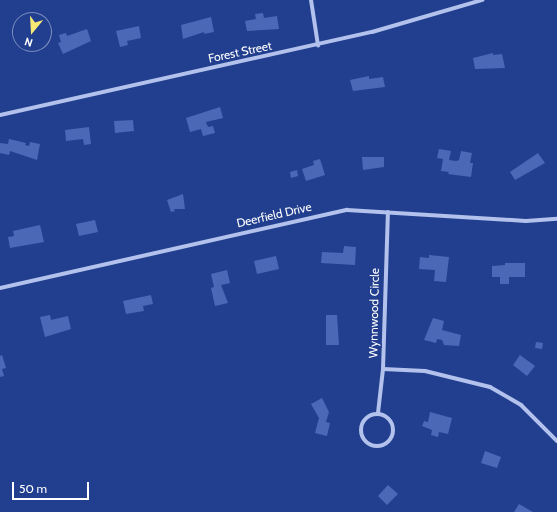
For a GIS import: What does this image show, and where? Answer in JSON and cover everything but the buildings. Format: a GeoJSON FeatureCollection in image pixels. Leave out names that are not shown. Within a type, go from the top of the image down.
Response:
{"type":"FeatureCollection","features":[{"type":"Feature","properties":{"kind":"street"},"geometry":{"type":"LineString","coordinates":[[311,0],[318,45]]}},
{"type":"Feature","properties":{"kind":"street","name":"Forest Street"},"geometry":{"type":"LineString","coordinates":[[0,115],[411,23],[482,0]]}},
{"type":"Feature","properties":{"kind":"street","name":"Deerfield Drive"},"geometry":{"type":"LineString","coordinates":[[0,288],[324,214],[359,209],[526,221],[557,219]]}},
{"type":"Feature","properties":{"kind":"street","name":"Wynnwood Circle"},"geometry":{"type":"LineString","coordinates":[[378,414],[384,369],[388,212]]}},
{"type":"Feature","properties":{"kind":"street"},"geometry":{"type":"LineString","coordinates":[[384,369],[439,373],[490,387],[521,405],[557,441]]}},
{"type":"Feature","properties":{"kind":"street"},"geometry":{"type":"LineString","coordinates":[[378,414],[390,420],[393,433],[385,444],[374,446],[364,439],[361,427],[367,417],[378,414]]}}]}
